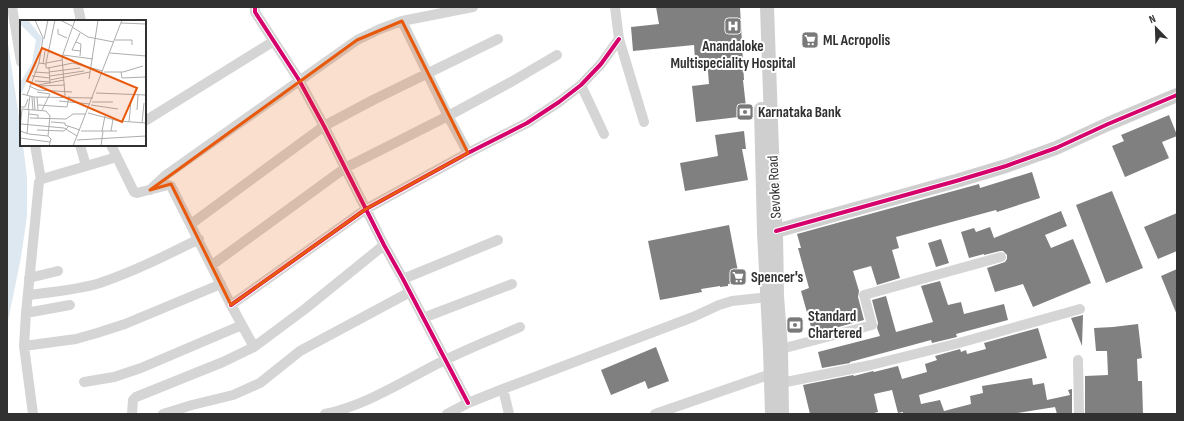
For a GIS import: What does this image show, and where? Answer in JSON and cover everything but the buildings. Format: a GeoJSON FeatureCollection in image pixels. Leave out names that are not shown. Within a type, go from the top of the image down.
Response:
{"type":"FeatureCollection","features":[{"type":"Feature","properties":{"kind":"main road","name":"Sevoke Road"},"geometry":{"type":"LineString","coordinates":[[758,7],[770,231],[781,349],[772,414]]}},
{"type":"Feature","properties":{"kind":"main road","name":"Sevoke Road"},"geometry":{"type":"LineString","coordinates":[[767,7],[769,208]]}},
{"type":"Feature","properties":{"kind":"main road"},"geometry":{"type":"LineString","coordinates":[[770,231],[1006,166],[1056,148],[1177,95]]}},
{"type":"Feature","properties":{"kind":"main road","name":"Sevoke Road"},"geometry":{"type":"LineString","coordinates":[[770,231],[768,297],[776,379],[782,414]]}},
{"type":"Feature","properties":{"kind":"street"},"geometry":{"type":"LineString","coordinates":[[12,7],[20,56]]}},
{"type":"Feature","properties":{"kind":"street"},"geometry":{"type":"LineString","coordinates":[[78,7],[81,20]]}},
{"type":"Feature","properties":{"kind":"street"},"geometry":{"type":"LineString","coordinates":[[255,7],[255,12],[299,80],[324,126],[384,245],[404,279],[468,403]]}},
{"type":"Feature","properties":{"kind":"street"},"geometry":{"type":"LineString","coordinates":[[150,190],[166,175],[357,40],[380,28],[402,21],[473,7]]}},
{"type":"Feature","properties":{"kind":"street"},"geometry":{"type":"LineString","coordinates":[[615,7],[619,39],[644,122]]}},
{"type":"Feature","properties":{"kind":"street"},"geometry":{"type":"LineString","coordinates":[[402,21],[448,116],[468,153]]}},
{"type":"Feature","properties":{"kind":"street"},"geometry":{"type":"LineString","coordinates":[[190,224],[324,126],[427,73],[498,39]]}},
{"type":"Feature","properties":{"kind":"street"},"geometry":{"type":"LineString","coordinates":[[232,306],[366,209],[527,122],[559,102],[581,85],[601,64],[619,39]]}},
{"type":"Feature","properties":{"kind":"street"},"geometry":{"type":"LineString","coordinates":[[146,120],[274,41]]}},
{"type":"Feature","properties":{"kind":"street"},"geometry":{"type":"LineString","coordinates":[[212,265],[345,168],[448,116],[511,82],[556,55]]}},
{"type":"Feature","properties":{"kind":"street"},"geometry":{"type":"LineString","coordinates":[[581,85],[604,134]]}},
{"type":"Feature","properties":{"kind":"street"},"geometry":{"type":"LineString","coordinates":[[33,414],[24,346],[29,278],[39,182],[41,180],[35,146]]}},
{"type":"Feature","properties":{"kind":"street"},"geometry":{"type":"LineString","coordinates":[[80,146],[86,166]]}},
{"type":"Feature","properties":{"kind":"street"},"geometry":{"type":"LineString","coordinates":[[112,146],[134,192],[137,194],[168,185],[171,186],[254,347]]}},
{"type":"Feature","properties":{"kind":"street"},"geometry":{"type":"LineString","coordinates":[[41,180],[117,157]]}},
{"type":"Feature","properties":{"kind":"street"},"geometry":{"type":"LineString","coordinates":[[28,295],[58,292],[99,283],[165,256],[198,239]]}},
{"type":"Feature","properties":{"kind":"street"},"geometry":{"type":"LineString","coordinates":[[404,279],[498,240]]}},
{"type":"Feature","properties":{"kind":"street"},"geometry":{"type":"LineString","coordinates":[[132,414],[133,400],[137,396],[223,362],[254,347],[305,309],[384,245]]}},
{"type":"Feature","properties":{"kind":"street"},"geometry":{"type":"LineString","coordinates":[[781,349],[872,325],[864,295],[1001,257]]}},
{"type":"Feature","properties":{"kind":"street"},"geometry":{"type":"LineString","coordinates":[[29,278],[58,271]]}},
{"type":"Feature","properties":{"kind":"street"},"geometry":{"type":"LineString","coordinates":[[24,346],[76,339],[97,333],[125,324],[221,284]]}},
{"type":"Feature","properties":{"kind":"street"},"geometry":{"type":"LineString","coordinates":[[423,318],[512,284]]}},
{"type":"Feature","properties":{"kind":"street"},"geometry":{"type":"LineString","coordinates":[[163,414],[192,405],[233,396],[254,386],[260,383],[300,351],[410,292]]}},
{"type":"Feature","properties":{"kind":"street"},"geometry":{"type":"LineString","coordinates":[[447,414],[468,403],[693,317],[719,305],[732,301],[768,297]]}},
{"type":"Feature","properties":{"kind":"street"},"geometry":{"type":"LineString","coordinates":[[26,313],[70,305]]}},
{"type":"Feature","properties":{"kind":"street"},"geometry":{"type":"LineString","coordinates":[[655,414],[776,379],[871,365],[959,343],[1080,309]]}},
{"type":"Feature","properties":{"kind":"street"},"geometry":{"type":"LineString","coordinates":[[84,382],[114,377],[141,368],[242,325]]}},
{"type":"Feature","properties":{"kind":"street"},"geometry":{"type":"LineString","coordinates":[[326,414],[355,405],[445,360],[520,327]]}},
{"type":"Feature","properties":{"kind":"street"},"geometry":{"type":"LineString","coordinates":[[1078,360],[1079,414]]}},
{"type":"Feature","properties":{"kind":"street"},"geometry":{"type":"LineString","coordinates":[[503,389],[509,414]]}},
{"type":"Feature","properties":{"kind":"highlighted area"},"geometry":{"type":"Polygon","coordinates":[[[402,21],[468,153],[366,209],[231,305],[171,184],[150,190],[357,40],[402,21]]]}},
{"type":"Feature","properties":{"kind":"shaded area"},"geometry":{"type":"Polygon","coordinates":[[[7,37],[20,124],[20,146],[23,146],[27,178],[27,216],[21,257],[8,321],[8,414],[7,37]]]}},
{"type":"Feature","properties":{"kind":"cycle path"},"geometry":{"type":"LineString","coordinates":[[255,7],[255,12],[299,80],[324,126],[384,245],[468,403]]}},
{"type":"Feature","properties":{"kind":"cycle path"},"geometry":{"type":"LineString","coordinates":[[231,305],[366,209],[468,153],[527,123],[559,102],[581,85],[601,64],[619,39]]}},
{"type":"Feature","properties":{"kind":"cycle path"},"geometry":{"type":"LineString","coordinates":[[776,231],[1006,166],[1056,148],[1177,95]]}},
{"type":"Feature","properties":{"kind":"place","name":"Anandaloke Multispeciality Hospital"},"geometry":{"type":"Point","coordinates":[733,26]}},
{"type":"Feature","properties":{"kind":"place","name":"ML Acropolis"},"geometry":{"type":"Point","coordinates":[810,40]}},
{"type":"Feature","properties":{"kind":"place","name":"Karnataka Bank"},"geometry":{"type":"Point","coordinates":[745,112]}},
{"type":"Feature","properties":{"kind":"place","name":"Spencer's"},"geometry":{"type":"Point","coordinates":[738,277]}},
{"type":"Feature","properties":{"kind":"place","name":"Standard Chartered"},"geometry":{"type":"Point","coordinates":[795,325]}}]}
